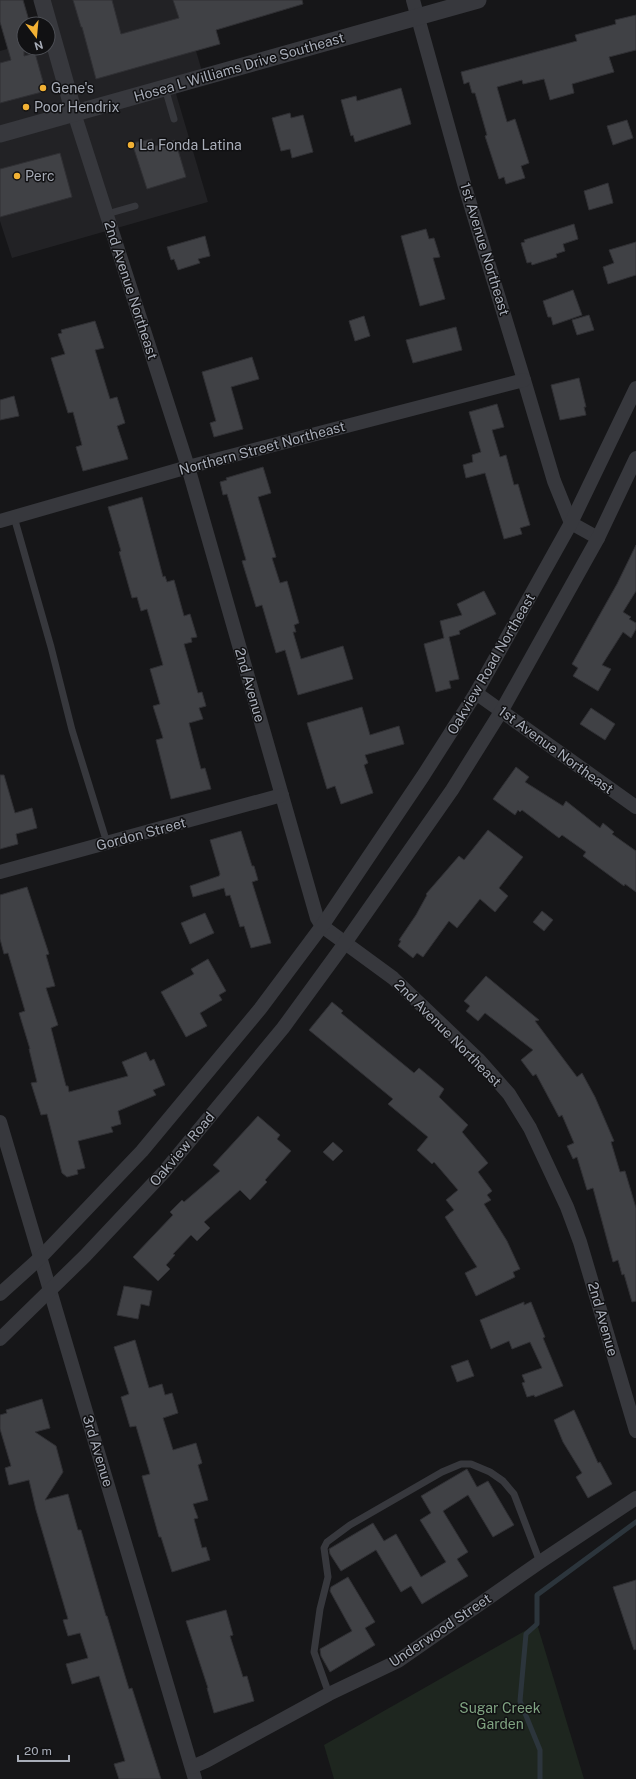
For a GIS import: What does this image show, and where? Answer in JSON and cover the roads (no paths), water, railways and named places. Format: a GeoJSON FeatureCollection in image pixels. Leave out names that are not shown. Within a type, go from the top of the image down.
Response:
{"type":"FeatureCollection","features":[{"type":"Feature","properties":{"kind":"street"},"geometry":{"type":"LineString","coordinates":[[42,0],[74,113]]}},
{"type":"Feature","properties":{"kind":"street","name":"1st Avenue Northeast"},"geometry":{"type":"LineString","coordinates":[[413,0],[465,188],[554,482],[571,523]]}},
{"type":"Feature","properties":{"kind":"street","name":"Hosea L Williams Drive Southeast"},"geometry":{"type":"LineString","coordinates":[[0,134],[478,0]]}},
{"type":"Feature","properties":{"kind":"street","name":"2nd Avenue Northeast"},"geometry":{"type":"LineString","coordinates":[[74,113],[188,467]]}},
{"type":"Feature","properties":{"kind":"street","name":"Northern Street Northeast"},"geometry":{"type":"LineString","coordinates":[[0,521],[188,467],[524,380]]}},
{"type":"Feature","properties":{"kind":"street","name":"Oakview Road Northeast"},"geometry":{"type":"LineString","coordinates":[[322,926],[424,776],[476,693],[571,523],[636,388]]}},
{"type":"Feature","properties":{"kind":"street"},"geometry":{"type":"LineString","coordinates":[[345,943],[452,790],[502,710],[598,538],[636,458]]}},
{"type":"Feature","properties":{"kind":"street","name":"2nd Avenue"},"geometry":{"type":"LineString","coordinates":[[188,467],[317,918],[322,926]]}},
{"type":"Feature","properties":{"kind":"street"},"geometry":{"type":"LineString","coordinates":[[571,523],[598,538]]}},
{"type":"Feature","properties":{"kind":"street","name":"1st Avenue Northeast"},"geometry":{"type":"LineString","coordinates":[[476,693],[502,710],[636,807]]}},
{"type":"Feature","properties":{"kind":"street","name":"Gordon Street"},"geometry":{"type":"LineString","coordinates":[[0,872],[282,795]]}},
{"type":"Feature","properties":{"kind":"street"},"geometry":{"type":"LineString","coordinates":[[0,1294],[40,1258],[142,1151],[260,1009],[322,926]]}},
{"type":"Feature","properties":{"kind":"street","name":"2nd Avenue Northeast"},"geometry":{"type":"LineString","coordinates":[[322,926],[393,978],[478,1059],[508,1094],[530,1128],[567,1208]]}},
{"type":"Feature","properties":{"kind":"street","name":"Oakview Road"},"geometry":{"type":"LineString","coordinates":[[0,1339],[86,1256],[164,1172],[283,1028],[345,943]]}},
{"type":"Feature","properties":{"kind":"street","name":"3rd Avenue"},"geometry":{"type":"LineString","coordinates":[[0,1122],[193,1773]]}},
{"type":"Feature","properties":{"kind":"street","name":"2nd Avenue"},"geometry":{"type":"LineString","coordinates":[[567,1208],[580,1242],[636,1431]]}},
{"type":"Feature","properties":{"kind":"street","name":"Underwood Street"},"geometry":{"type":"LineString","coordinates":[[193,1773],[206,1761],[329,1694],[398,1661],[540,1562],[636,1498]]}},
{"type":"Feature","properties":{"kind":"lane"},"geometry":{"type":"LineString","coordinates":[[165,87],[174,120]]}},
{"type":"Feature","properties":{"kind":"lane"},"geometry":{"type":"LineString","coordinates":[[107,214],[135,206]]}},
{"type":"Feature","properties":{"kind":"lane"},"geometry":{"type":"LineString","coordinates":[[14,517],[51,647],[72,730],[107,843]]}},
{"type":"Feature","properties":{"kind":"lane"},"geometry":{"type":"LineString","coordinates":[[329,1694],[314,1652],[320,1609],[328,1577],[324,1548],[327,1542],[350,1525],[442,1472],[461,1464],[471,1464],[490,1472],[503,1481],[514,1494],[540,1562]]}},
{"type":"Feature","properties":{"kind":"waterway"},"geometry":{"type":"LineString","coordinates":[[540,1779],[540,1750],[520,1701],[526,1634],[537,1624],[537,1595],[636,1522]]}},
{"type":"Feature","properties":{"kind":"place","name":"Gene's"},"geometry":{"type":"Point","coordinates":[43,88]}},
{"type":"Feature","properties":{"kind":"place","name":"Poor Hendrix"},"geometry":{"type":"Point","coordinates":[26,107]}},
{"type":"Feature","properties":{"kind":"place","name":"La Fonda Latina"},"geometry":{"type":"Point","coordinates":[131,145]}},
{"type":"Feature","properties":{"kind":"place","name":"Perc"},"geometry":{"type":"Point","coordinates":[17,176]}},
{"type":"Feature","properties":{"kind":"park label","name":"Sugar Creek Garden"},"geometry":{"type":"Point","coordinates":[500,1716]}}]}
